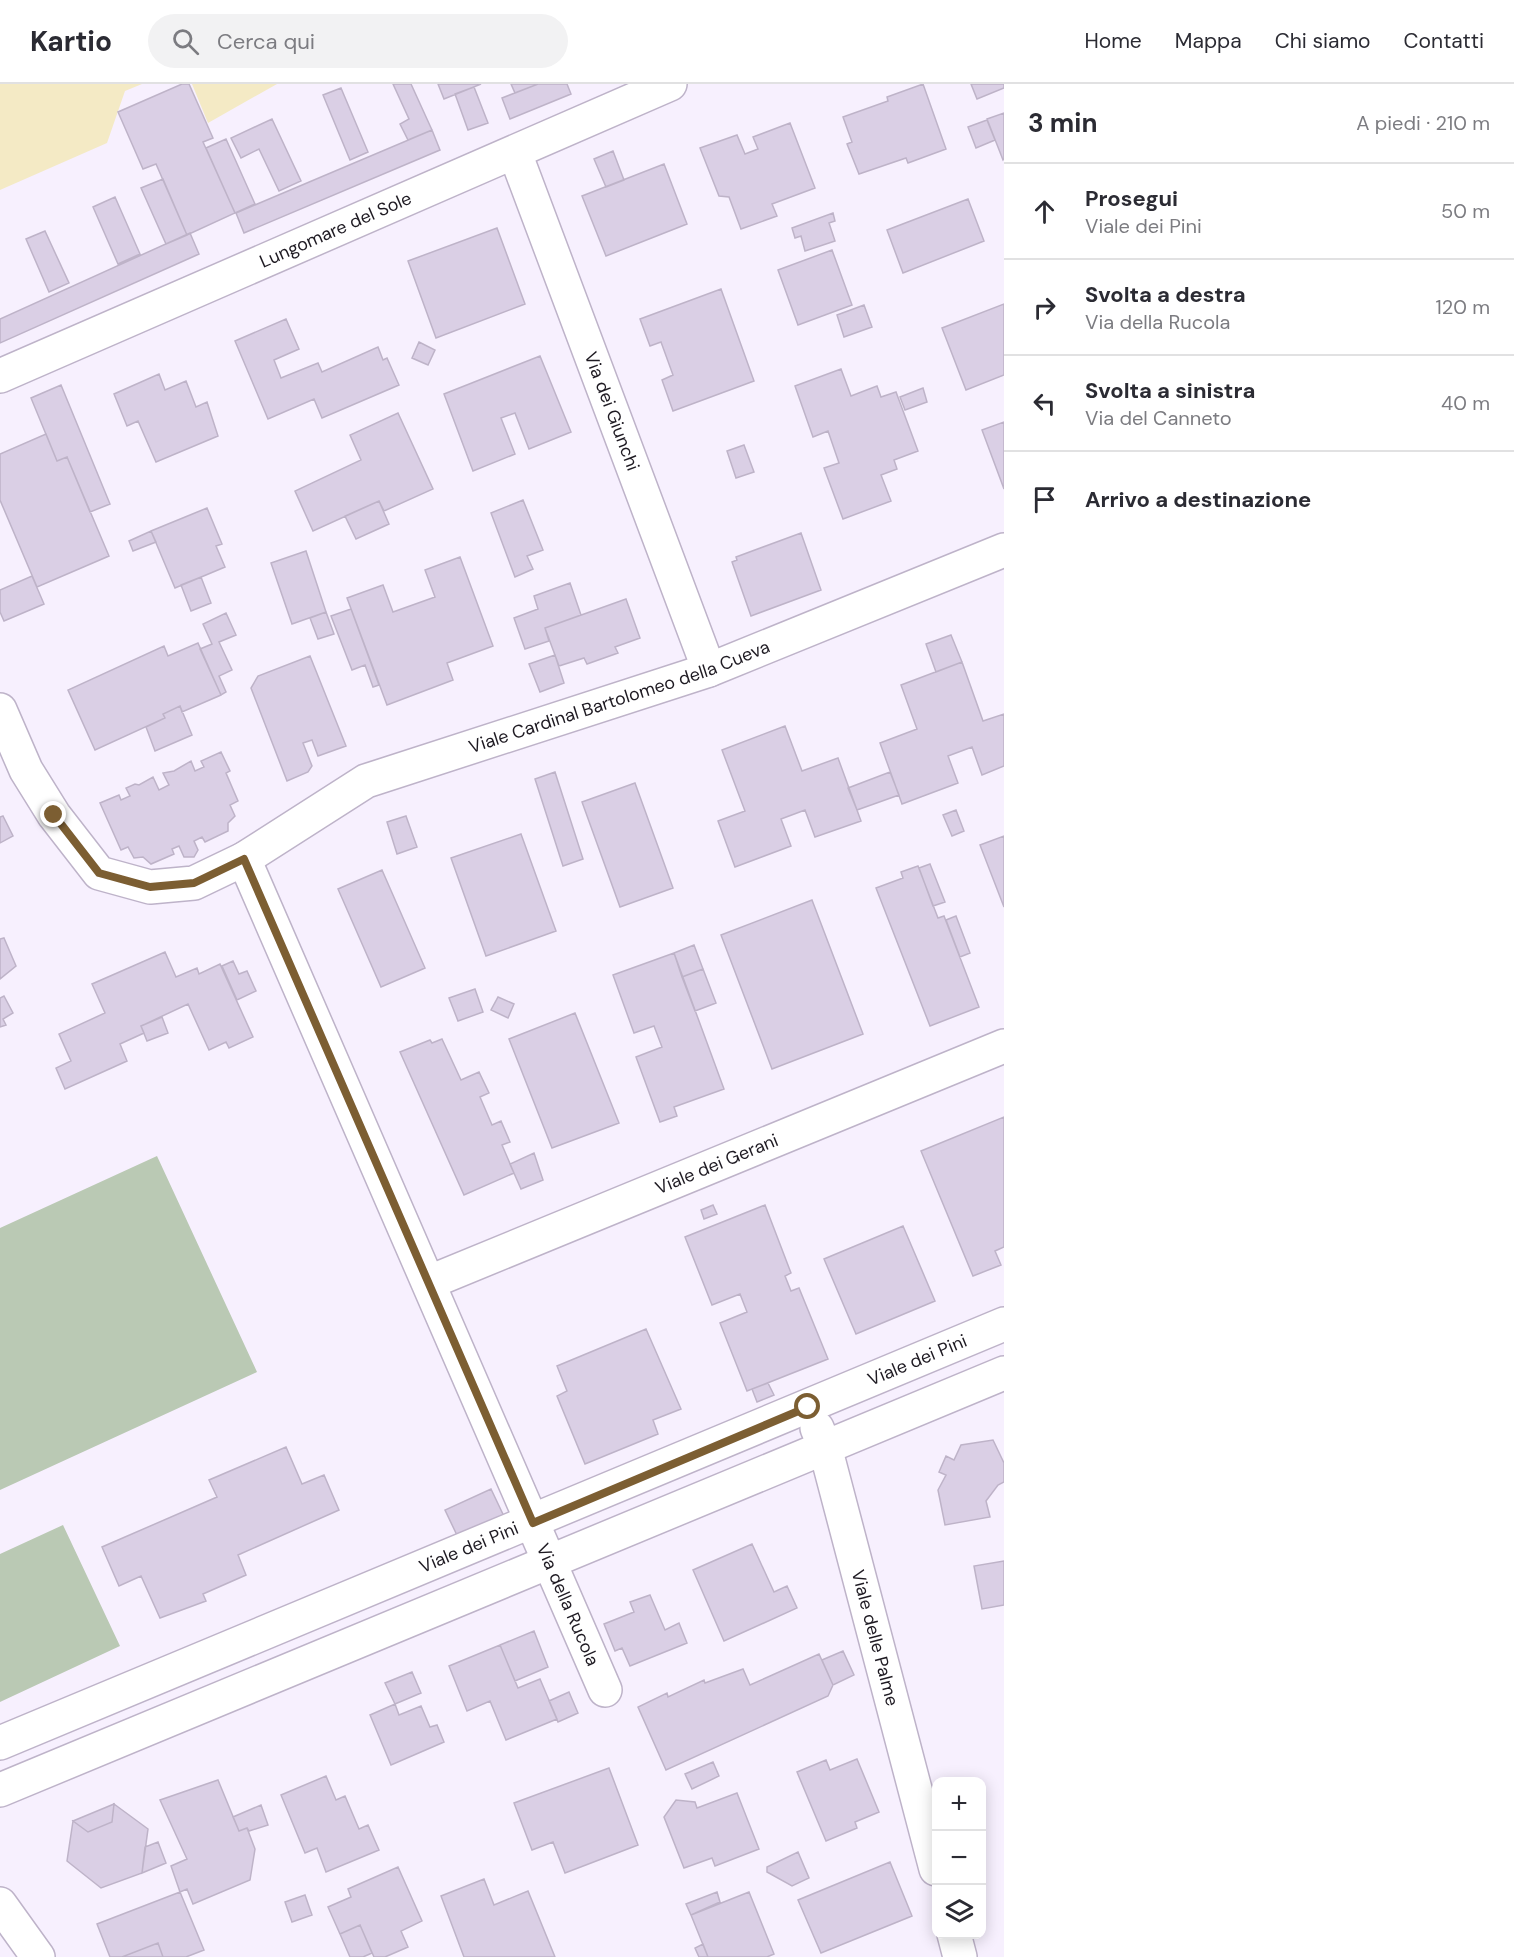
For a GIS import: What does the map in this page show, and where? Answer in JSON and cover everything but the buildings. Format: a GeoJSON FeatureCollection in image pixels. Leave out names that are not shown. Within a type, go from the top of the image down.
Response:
{"type":"FeatureCollection","features":[{"type":"Feature","properties":{"kind":"street","name":"Lungomare del Sole"},"geometry":{"type":"LineString","coordinates":[[0,376],[670,84]]}},
{"type":"Feature","properties":{"kind":"street","name":"Via dei Giunchi"},"geometry":{"type":"LineString","coordinates":[[515,153],[709,670]]}},
{"type":"Feature","properties":{"kind":"street","name":"Viale Cardinal Bartolomeo della Cueva"},"geometry":{"type":"LineString","coordinates":[[0,710],[26,770],[54,815],[99,873],[150,887],[194,883],[244,859],[366,781],[709,670],[1004,550]]}},
{"type":"Feature","properties":{"kind":"street","name":"Via della Rucola"},"geometry":{"type":"LineString","coordinates":[[244,859],[430,1282],[605,1690]]}},
{"type":"Feature","properties":{"kind":"street","name":"Viale dei Gerani"},"geometry":{"type":"LineString","coordinates":[[430,1282],[1004,1046]]}},
{"type":"Feature","properties":{"kind":"street","name":"Viale dei Pini"},"geometry":{"type":"LineString","coordinates":[[0,1743],[533,1523],[1004,1324]]}},
{"type":"Feature","properties":{"kind":"street"},"geometry":{"type":"LineString","coordinates":[[0,1790],[1004,1373]]}},
{"type":"Feature","properties":{"kind":"street","name":"Viale delle Palme"},"geometry":{"type":"LineString","coordinates":[[808,1407],[825,1447],[932,1854]]}},
{"type":"Feature","properties":{"kind":"street"},"geometry":{"type":"LineString","coordinates":[[0,1904],[38,1957]]}},
{"type":"Feature","properties":{"kind":"street"},"geometry":{"type":"LineString","coordinates":[[955,1939],[960,1957]]}},
{"type":"Feature","properties":{"kind":"green space"},"geometry":{"type":"Polygon","coordinates":[[[157,1156],[257,1372],[0,1490],[0,1228],[157,1156]]]}},
{"type":"Feature","properties":{"kind":"green space"},"geometry":{"type":"Polygon","coordinates":[[[63,1525],[120,1646],[0,1702],[0,1554],[63,1525]]]}},
{"type":"Feature","properties":{"kind":"sand"},"geometry":{"type":"Polygon","coordinates":[[[0,84],[142,84],[125,91],[107,143],[0,190],[0,84]]]}},
{"type":"Feature","properties":{"kind":"sand"},"geometry":{"type":"Polygon","coordinates":[[[192,84],[277,84],[208,123],[192,84]]]}},
{"type":"Feature","properties":{"kind":"route"},"geometry":{"type":"LineString","coordinates":[[54,815],[99,873],[150,887],[194,883],[244,859],[533,1523],[808,1407]]}}]}
